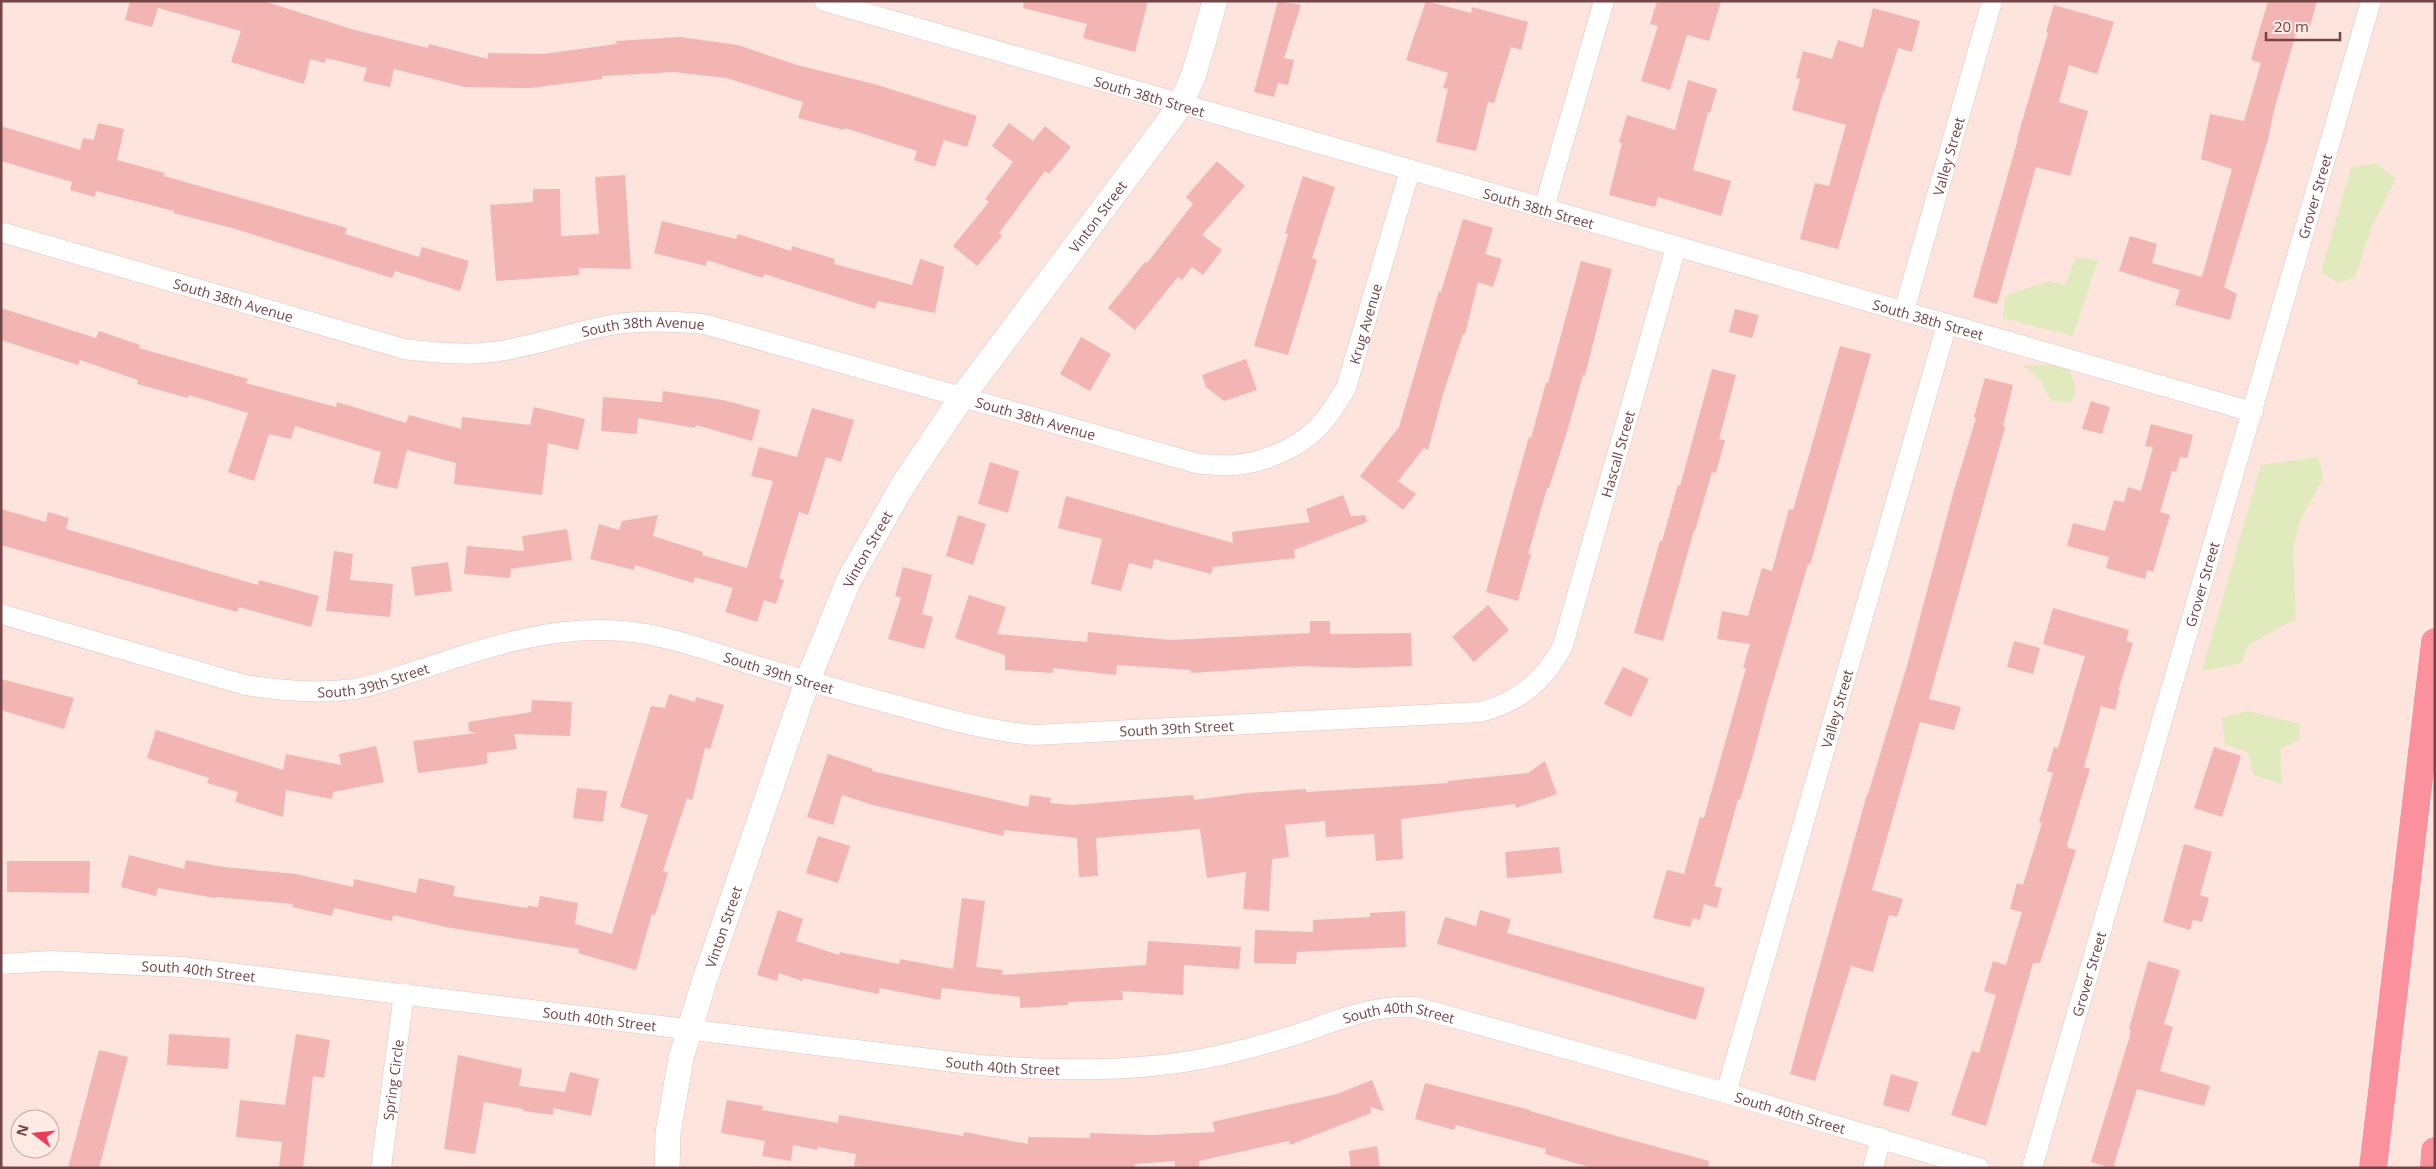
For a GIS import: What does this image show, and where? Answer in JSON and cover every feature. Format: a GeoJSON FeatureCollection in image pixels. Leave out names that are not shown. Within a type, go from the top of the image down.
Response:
{"type":"FeatureCollection","features":[{"type":"Feature","properties":{"kind":"highway"},"geometry":{"type":"LineString","coordinates":[[2373,1168],[2435,642]]}},
{"type":"Feature","properties":{"kind":"highway"},"geometry":{"type":"LineString","coordinates":[[2434,1168],[2435,1151]]}},
{"type":"Feature","properties":{"kind":"street","name":"Vinton Street"},"geometry":{"type":"LineString","coordinates":[[667,1168],[668,1133],[681,1058],[689,1030],[807,682],[849,580],[876,529],[903,485],[962,397],[1180,106],[1194,74],[1215,1]]}},
{"type":"Feature","properties":{"kind":"street"},"geometry":{"type":"LineString","coordinates":[[1544,208],[1604,1]]}},
{"type":"Feature","properties":{"kind":"street","name":"Valley Street"},"geometry":{"type":"LineString","coordinates":[[1904,311],[1992,1]]}},
{"type":"Feature","properties":{"kind":"street","name":"Grover Street"},"geometry":{"type":"LineString","coordinates":[[2032,1168],[2371,1]]}},
{"type":"Feature","properties":{"kind":"street","name":"South 38th Street"},"geometry":{"type":"LineString","coordinates":[[831,2],[1180,106],[1544,208],[2253,412]]}},
{"type":"Feature","properties":{"kind":"street","name":"Krug Avenue"},"geometry":{"type":"LineString","coordinates":[[1283,452],[1318,427],[1346,388],[1410,170]]}},
{"type":"Feature","properties":{"kind":"street","name":"South 38th Avenue"},"geometry":{"type":"LineString","coordinates":[[1,232],[404,349],[448,354],[490,352],[525,347],[614,325],[648,321],[682,322],[729,330],[1199,464],[1234,465],[1263,460],[1283,452]]}},
{"type":"Feature","properties":{"kind":"street","name":"Hascall Street"},"geometry":{"type":"LineString","coordinates":[[1555,660],[1563,646],[1676,247]]}},
{"type":"Feature","properties":{"kind":"street","name":"Valley Street"},"geometry":{"type":"LineString","coordinates":[[1726,1093],[1948,324]]}},
{"type":"Feature","properties":{"kind":"street","name":"South 39th Street"},"geometry":{"type":"LineString","coordinates":[[1,614],[245,685],[271,690],[314,693],[356,688],[504,642],[547,633],[586,630],[624,631],[666,638],[807,682],[981,728],[1004,732],[1056,735],[1480,712],[1511,701],[1536,684],[1555,660]]}},
{"type":"Feature","properties":{"kind":"street","name":"South 40th Street"},"geometry":{"type":"LineString","coordinates":[[1,964],[51,961],[182,966],[979,1065],[1036,1069],[1092,1069],[1154,1065],[1219,1055],[1279,1040],[1368,1011],[1394,1005],[1415,1007],[1726,1093],[1979,1168]]}},
{"type":"Feature","properties":{"kind":"street","name":"Spring Circle"},"geometry":{"type":"LineString","coordinates":[[382,1168],[404,994]]}},
{"type":"Feature","properties":{"kind":"street"},"geometry":{"type":"LineString","coordinates":[[1873,1168],[1882,1138]]}},
{"type":"Feature","properties":{"kind":"green space"},"geometry":{"type":"Polygon","coordinates":[[[2376,163],[2396,179],[2371,228],[2355,277],[2338,283],[2321,272],[2351,168],[2376,163]]]}},
{"type":"Feature","properties":{"kind":"green space"},"geometry":{"type":"Polygon","coordinates":[[[2076,257],[2098,260],[2073,336],[2003,318],[2005,296],[2049,281],[2065,285],[2076,257]]]}},
{"type":"Feature","properties":{"kind":"green space"},"geometry":{"type":"Polygon","coordinates":[[[2023,365],[2068,365],[2076,393],[2071,402],[2051,401],[2040,380],[2023,365]]]}},
{"type":"Feature","properties":{"kind":"green space"},"geometry":{"type":"Polygon","coordinates":[[[2318,457],[2323,478],[2299,523],[2293,550],[2296,619],[2248,645],[2242,663],[2202,671],[2261,465],[2318,457]]]}},
{"type":"Feature","properties":{"kind":"green space"},"geometry":{"type":"Polygon","coordinates":[[[2248,711],[2300,724],[2299,740],[2280,749],[2282,784],[2254,775],[2248,752],[2225,745],[2222,718],[2248,711]]]}},
{"type":"Feature","properties":{"kind":"building"},"geometry":{"type":"Polygon","coordinates":[[[130,1],[264,1],[351,29],[428,48],[429,44],[488,59],[488,53],[543,54],[617,44],[616,41],[680,37],[738,45],[797,65],[874,84],[977,116],[967,147],[944,140],[935,167],[914,160],[917,151],[845,128],[844,130],[798,118],[803,102],[726,78],[674,72],[602,76],[602,79],[530,88],[465,87],[394,69],[390,87],[363,81],[367,68],[326,58],[325,63],[310,59],[304,84],[231,62],[241,31],[158,8],[152,27],[125,20],[130,1]]]}},
{"type":"Feature","properties":{"kind":"building"},"geometry":{"type":"Polygon","coordinates":[[[1024,1],[1148,1],[1135,52],[1083,38],[1087,24],[1023,8],[1024,1]]]}},
{"type":"Feature","properties":{"kind":"building"},"geometry":{"type":"Polygon","coordinates":[[[1278,1],[1301,5],[1284,58],[1294,60],[1288,85],[1278,83],[1274,97],[1254,92],[1278,1]]]}},
{"type":"Feature","properties":{"kind":"building"},"geometry":{"type":"Polygon","coordinates":[[[1426,1],[1471,13],[1472,7],[1528,22],[1521,50],[1511,47],[1494,103],[1488,102],[1476,151],[1436,142],[1448,89],[1443,88],[1448,73],[1406,60],[1426,1]]]}},
{"type":"Feature","properties":{"kind":"building"},"geometry":{"type":"Polygon","coordinates":[[[1657,1],[1721,1],[1709,41],[1687,35],[1670,90],[1641,81],[1658,26],[1650,24],[1657,1]]]}},
{"type":"Feature","properties":{"kind":"building"},"geometry":{"type":"Polygon","coordinates":[[[2268,1],[2317,1],[2309,29],[2298,26],[2274,110],[2268,139],[2224,287],[2237,294],[2230,320],[2175,305],[2180,290],[2119,271],[2130,236],[2157,244],[2152,263],[2202,277],[2232,169],[2201,159],[2210,114],[2244,121],[2261,63],[2251,60],[2268,1]]]}},
{"type":"Feature","properties":{"kind":"building"},"geometry":{"type":"Polygon","coordinates":[[[2054,5],[2114,22],[2097,74],[2069,65],[2059,102],[2088,111],[2070,176],[2036,167],[1997,304],[1973,297],[2048,33],[2046,32],[2054,5]]]}},
{"type":"Feature","properties":{"kind":"building"},"geometry":{"type":"Polygon","coordinates":[[[1873,8],[1920,21],[1912,52],[1898,48],[1883,93],[1838,249],[1800,239],[1815,183],[1829,186],[1846,125],[1792,110],[1800,79],[1796,78],[1803,51],[1832,59],[1838,40],[1863,48],[1873,8]]]}},
{"type":"Feature","properties":{"kind":"building"},"geometry":{"type":"Polygon","coordinates":[[[1688,80],[1717,89],[1710,113],[1708,112],[1693,170],[1731,181],[1721,216],[1658,197],[1655,207],[1609,195],[1622,143],[1619,142],[1627,115],[1675,130],[1688,80]]]}},
{"type":"Feature","properties":{"kind":"building"},"geometry":{"type":"Polygon","coordinates":[[[98,123],[124,129],[117,160],[165,173],[164,176],[347,228],[345,234],[419,257],[422,247],[469,261],[460,291],[395,271],[392,278],[232,228],[173,213],[174,211],[96,191],[95,197],[70,190],[72,182],[1,161],[1,126],[80,150],[83,138],[94,140],[98,123]]]}},
{"type":"Feature","properties":{"kind":"building"},"geometry":{"type":"Polygon","coordinates":[[[1009,123],[1033,141],[1045,126],[1071,147],[1049,174],[1045,171],[999,233],[1002,236],[977,266],[953,246],[989,202],[985,199],[1013,162],[992,146],[1009,123]]]}},
{"type":"Feature","properties":{"kind":"building"},"geometry":{"type":"Polygon","coordinates":[[[1217,161],[1245,186],[1202,235],[1222,250],[1203,275],[1192,267],[1182,280],[1178,277],[1135,330],[1108,308],[1145,262],[1147,263],[1193,204],[1186,197],[1217,161]]]}},
{"type":"Feature","properties":{"kind":"building"},"geometry":{"type":"Polygon","coordinates":[[[625,175],[631,269],[579,268],[579,275],[496,281],[490,205],[533,202],[533,189],[560,189],[561,236],[599,234],[595,177],[625,175]]]}},
{"type":"Feature","properties":{"kind":"building"},"geometry":{"type":"Polygon","coordinates":[[[1303,176],[1335,187],[1312,258],[1317,260],[1288,355],[1254,346],[1288,234],[1285,233],[1303,176]]]}},
{"type":"Feature","properties":{"kind":"building"},"geometry":{"type":"Polygon","coordinates":[[[1463,219],[1493,228],[1485,254],[1502,259],[1493,287],[1478,282],[1465,334],[1463,334],[1443,394],[1428,450],[1424,448],[1398,481],[1416,494],[1403,510],[1360,476],[1399,427],[1439,291],[1441,292],[1463,219]]]}},
{"type":"Feature","properties":{"kind":"building"},"geometry":{"type":"Polygon","coordinates":[[[662,221],[736,239],[738,234],[791,251],[792,246],[835,259],[834,264],[912,285],[920,259],[944,267],[935,313],[878,301],[875,309],[764,274],[763,278],[707,260],[706,266],[654,253],[662,221]]]}},
{"type":"Feature","properties":{"kind":"building"},"geometry":{"type":"Polygon","coordinates":[[[1581,261],[1612,269],[1585,375],[1583,375],[1549,488],[1547,488],[1528,554],[1531,554],[1518,601],[1486,592],[1529,437],[1531,438],[1546,383],[1548,383],[1581,261]]]}},
{"type":"Feature","properties":{"kind":"building"},"geometry":{"type":"Polygon","coordinates":[[[1,308],[96,338],[99,331],[140,345],[139,348],[248,379],[246,383],[336,407],[337,402],[406,423],[409,415],[461,429],[462,417],[530,425],[534,407],[585,419],[578,450],[548,443],[542,495],[454,484],[456,463],[407,450],[397,489],[373,483],[381,452],[295,426],[291,439],[269,434],[254,481],[228,472],[248,413],[189,395],[188,398],[137,384],[138,380],[80,360],[78,365],[1,340],[1,308]]]}},
{"type":"Feature","properties":{"kind":"building"},"geometry":{"type":"Polygon","coordinates":[[[1735,309],[1759,315],[1752,338],[1729,332],[1735,309]]]}},
{"type":"Feature","properties":{"kind":"building"},"geometry":{"type":"Polygon","coordinates":[[[1081,337],[1111,354],[1090,391],[1060,374],[1081,337]]]}},
{"type":"Feature","properties":{"kind":"building"},"geometry":{"type":"Polygon","coordinates":[[[1840,346],[1871,354],[1810,565],[1808,564],[1766,706],[1740,800],[1738,799],[1714,886],[1722,888],[1717,908],[1704,904],[1700,920],[1693,918],[1690,927],[1653,918],[1667,870],[1684,874],[1700,817],[1704,818],[1746,668],[1743,668],[1750,644],[1717,639],[1722,611],[1748,616],[1762,568],[1772,571],[1789,509],[1793,510],[1840,346]]]}},
{"type":"Feature","properties":{"kind":"building"},"geometry":{"type":"Polygon","coordinates":[[[1246,359],[1257,390],[1224,401],[1206,387],[1202,375],[1246,359]]]}},
{"type":"Feature","properties":{"kind":"building"},"geometry":{"type":"Polygon","coordinates":[[[1712,369],[1736,375],[1719,439],[1725,440],[1716,473],[1712,472],[1694,530],[1663,641],[1634,633],[1660,541],[1662,541],[1678,485],[1680,486],[1712,369]]]}},
{"type":"Feature","properties":{"kind":"building"},"geometry":{"type":"Polygon","coordinates":[[[1985,378],[2013,385],[2003,426],[2005,427],[1929,699],[1961,707],[1954,730],[1920,722],[1872,890],[1903,899],[1897,917],[1889,915],[1873,972],[1851,966],[1815,1081],[1790,1074],[1867,794],[1907,666],[1953,494],[1976,418],[1974,417],[1985,378]]]}},
{"type":"Feature","properties":{"kind":"building"},"geometry":{"type":"Polygon","coordinates":[[[663,391],[723,400],[760,410],[752,441],[696,425],[695,428],[638,418],[637,434],[601,431],[603,397],[662,402],[663,391]]]}},
{"type":"Feature","properties":{"kind":"building"},"geometry":{"type":"Polygon","coordinates":[[[2091,401],[2110,407],[2102,434],[2082,429],[2091,401]]]}},
{"type":"Feature","properties":{"kind":"building"},"geometry":{"type":"Polygon","coordinates":[[[812,408],[854,420],[841,462],[826,457],[808,515],[799,512],[779,578],[784,580],[776,604],[764,600],[757,622],[725,612],[733,588],[695,577],[693,583],[635,565],[634,570],[590,559],[599,524],[619,530],[622,521],[658,515],[653,536],[703,552],[702,555],[747,568],[773,481],[751,476],[759,447],[797,457],[812,408]]]}},
{"type":"Feature","properties":{"kind":"building"},"geometry":{"type":"Polygon","coordinates":[[[2151,424],[2193,435],[2187,458],[2180,457],[2176,472],[2172,471],[2160,512],[2170,515],[2153,572],[2147,570],[2145,579],[2106,568],[2109,557],[2067,546],[2073,523],[2105,531],[2114,500],[2124,502],[2128,487],[2141,491],[2153,447],[2145,446],[2151,424]]]}},
{"type":"Feature","properties":{"kind":"building"},"geometry":{"type":"Polygon","coordinates":[[[990,462],[1019,471],[1008,513],[978,504],[990,462]]]}},
{"type":"Feature","properties":{"kind":"building"},"geometry":{"type":"Polygon","coordinates":[[[1343,495],[1351,516],[1365,515],[1367,522],[1294,550],[1295,558],[1213,567],[1211,574],[1154,559],[1152,569],[1129,563],[1121,591],[1091,584],[1102,539],[1058,528],[1066,496],[1233,543],[1232,532],[1310,522],[1306,509],[1343,495]]]}},
{"type":"Feature","properties":{"kind":"building"},"geometry":{"type":"Polygon","coordinates":[[[1,509],[46,522],[48,512],[69,518],[66,529],[258,585],[259,580],[319,596],[311,627],[239,607],[237,612],[1,545],[1,509]]]}},
{"type":"Feature","properties":{"kind":"building"},"geometry":{"type":"Polygon","coordinates":[[[958,515],[986,524],[973,565],[946,556],[958,515]]]}},
{"type":"Feature","properties":{"kind":"building"},"geometry":{"type":"Polygon","coordinates":[[[567,529],[572,560],[511,569],[510,578],[464,574],[467,546],[524,551],[522,536],[567,529]]]}},
{"type":"Feature","properties":{"kind":"building"},"geometry":{"type":"Polygon","coordinates":[[[334,551],[353,554],[350,580],[393,584],[390,617],[326,611],[334,551]]]}},
{"type":"Feature","properties":{"kind":"building"},"geometry":{"type":"Polygon","coordinates":[[[448,562],[452,591],[415,596],[411,567],[448,562]]]}},
{"type":"Feature","properties":{"kind":"building"},"geometry":{"type":"Polygon","coordinates":[[[903,567],[932,575],[922,614],[933,617],[924,649],[888,639],[901,598],[895,596],[903,567]]]}},
{"type":"Feature","properties":{"kind":"building"},"geometry":{"type":"Polygon","coordinates":[[[969,595],[1006,607],[997,634],[1087,642],[1088,632],[1170,640],[1310,633],[1310,621],[1330,621],[1330,634],[1411,633],[1412,666],[1356,668],[1301,666],[1191,673],[1191,670],[1117,665],[1116,675],[1053,668],[1053,673],[1005,670],[1005,655],[955,638],[969,595]]]}},
{"type":"Feature","properties":{"kind":"building"},"geometry":{"type":"Polygon","coordinates":[[[1488,605],[1509,630],[1474,662],[1452,637],[1488,605]]]}},
{"type":"Feature","properties":{"kind":"building"},"geometry":{"type":"Polygon","coordinates":[[[2053,608],[2129,630],[2126,641],[2133,643],[2118,691],[2120,691],[2115,710],[2101,706],[2084,767],[2090,769],[2067,844],[2068,848],[2076,850],[2040,963],[2033,963],[1986,1126],[1951,1115],[1972,1051],[1979,1053],[1996,995],[1984,991],[1993,961],[2006,965],[2022,912],[2010,909],[2017,883],[2023,885],[2042,823],[2039,822],[2053,773],[2047,771],[2054,747],[2058,748],[2085,656],[2043,644],[2053,608]]]}},
{"type":"Feature","properties":{"kind":"building"},"geometry":{"type":"Polygon","coordinates":[[[2014,641],[2040,648],[2033,674],[2007,667],[2014,641]]]}},
{"type":"Feature","properties":{"kind":"building"},"geometry":{"type":"Polygon","coordinates":[[[1623,667],[1649,679],[1631,717],[1604,704],[1623,667]]]}},
{"type":"Feature","properties":{"kind":"building"},"geometry":{"type":"Polygon","coordinates":[[[1,679],[74,698],[64,729],[1,710],[1,679]]]}},
{"type":"Feature","properties":{"kind":"building"},"geometry":{"type":"Polygon","coordinates":[[[669,694],[695,702],[696,697],[724,705],[710,749],[705,748],[692,800],[687,798],[663,871],[668,873],[655,915],[652,914],[636,970],[578,953],[579,949],[446,927],[393,915],[392,921],[334,908],[332,916],[292,907],[293,904],[215,898],[158,888],[156,896],[121,887],[129,855],[184,869],[186,860],[224,867],[296,874],[353,887],[354,879],[416,893],[419,878],[455,886],[453,896],[527,908],[528,906],[538,907],[540,896],[578,903],[575,924],[612,934],[648,815],[620,807],[651,706],[665,708],[669,694]]]}},
{"type":"Feature","properties":{"kind":"building"},"geometry":{"type":"Polygon","coordinates":[[[532,700],[572,702],[570,736],[514,734],[517,749],[487,753],[487,764],[418,773],[413,741],[476,733],[469,731],[468,722],[531,712],[532,700]]]}},
{"type":"Feature","properties":{"kind":"building"},"geometry":{"type":"Polygon","coordinates":[[[156,730],[283,770],[286,754],[341,765],[339,754],[376,746],[384,782],[333,792],[332,799],[286,790],[283,817],[235,802],[238,792],[207,783],[209,778],[147,758],[156,730]]]}},
{"type":"Feature","properties":{"kind":"building"},"geometry":{"type":"Polygon","coordinates":[[[2214,747],[2241,756],[2222,817],[2194,808],[2214,747]]]}},
{"type":"Feature","properties":{"kind":"building"},"geometry":{"type":"Polygon","coordinates":[[[828,754],[873,769],[872,771],[1028,807],[1030,795],[1051,798],[1050,803],[1072,805],[1193,795],[1194,800],[1248,793],[1306,789],[1306,792],[1448,783],[1447,781],[1528,773],[1545,761],[1557,794],[1516,808],[1515,804],[1401,819],[1403,859],[1376,861],[1374,834],[1326,837],[1325,821],[1285,825],[1289,857],[1272,859],[1269,911],[1243,909],[1246,872],[1207,878],[1200,829],[1096,838],[1098,876],[1079,877],[1077,838],[1005,830],[1003,836],[873,805],[842,795],[833,825],[807,817],[828,754]]]}},
{"type":"Feature","properties":{"kind":"building"},"geometry":{"type":"Polygon","coordinates":[[[577,788],[607,791],[603,822],[573,818],[577,788]]]}},
{"type":"Feature","properties":{"kind":"building"},"geometry":{"type":"Polygon","coordinates":[[[818,836],[850,846],[838,883],[806,873],[818,836]]]}},
{"type":"Feature","properties":{"kind":"building"},"geometry":{"type":"Polygon","coordinates":[[[2184,844],[2212,852],[2200,895],[2209,898],[2202,922],[2193,920],[2190,930],[2163,922],[2184,844]]]}},
{"type":"Feature","properties":{"kind":"building"},"geometry":{"type":"Polygon","coordinates":[[[1559,847],[1562,873],[1507,878],[1505,852],[1559,847]]]}},
{"type":"Feature","properties":{"kind":"building"},"geometry":{"type":"Polygon","coordinates":[[[7,861],[90,861],[89,893],[7,892],[7,861]]]}},
{"type":"Feature","properties":{"kind":"building"},"geometry":{"type":"Polygon","coordinates":[[[962,898],[985,901],[976,967],[1003,970],[1002,975],[1146,965],[1148,941],[1241,947],[1239,969],[1184,965],[1183,995],[1122,991],[1123,1000],[1068,1002],[1068,1005],[1020,1008],[1020,997],[942,988],[940,1000],[880,988],[878,994],[803,978],[802,981],[779,973],[777,981],[757,975],[778,910],[803,919],[796,941],[839,955],[840,952],[899,964],[900,959],[953,969],[962,898]]]}},
{"type":"Feature","properties":{"kind":"building"},"geometry":{"type":"Polygon","coordinates":[[[1480,910],[1511,919],[1507,933],[1705,988],[1696,1020],[1437,944],[1445,917],[1476,926],[1480,910]]]}},
{"type":"Feature","properties":{"kind":"building"},"geometry":{"type":"Polygon","coordinates":[[[1405,911],[1406,947],[1297,952],[1296,964],[1254,963],[1255,930],[1313,932],[1313,920],[1370,917],[1370,913],[1405,911]]]}},
{"type":"Feature","properties":{"kind":"building"},"geometry":{"type":"Polygon","coordinates":[[[2148,961],[2180,970],[2164,1024],[2173,1027],[2160,1071],[2210,1086],[2204,1106],[2137,1089],[2113,1168],[2110,1168],[2091,1162],[2129,1039],[2131,1030],[2129,1029],[2148,961]]]}},
{"type":"Feature","properties":{"kind":"building"},"geometry":{"type":"Polygon","coordinates":[[[169,1034],[230,1038],[228,1069],[167,1065],[169,1034]]]}},
{"type":"Feature","properties":{"kind":"building"},"geometry":{"type":"Polygon","coordinates":[[[296,1034],[330,1040],[324,1078],[313,1076],[303,1168],[279,1168],[282,1142],[236,1137],[240,1100],[285,1105],[296,1034]]]}},
{"type":"Feature","properties":{"kind":"building"},"geometry":{"type":"Polygon","coordinates":[[[99,1050],[128,1057],[99,1168],[68,1168],[99,1050]]]}},
{"type":"Feature","properties":{"kind":"building"},"geometry":{"type":"Polygon","coordinates":[[[458,1055],[522,1069],[519,1086],[565,1092],[570,1072],[599,1079],[591,1116],[553,1108],[553,1115],[523,1111],[523,1109],[484,1102],[475,1154],[444,1149],[458,1055]]]}},
{"type":"Feature","properties":{"kind":"building"},"geometry":{"type":"Polygon","coordinates":[[[1891,1074],[1918,1082],[1909,1112],[1883,1105],[1891,1074]]]}},
{"type":"Feature","properties":{"kind":"building"},"geometry":{"type":"Polygon","coordinates":[[[1372,1080],[1384,1111],[1370,1107],[1371,1113],[1290,1145],[1289,1141],[1199,1161],[1199,1168],[1175,1168],[1175,1161],[1135,1164],[1134,1168],[866,1168],[854,1166],[856,1154],[818,1147],[817,1150],[793,1145],[791,1161],[762,1156],[765,1141],[721,1133],[727,1100],[763,1106],[762,1110],[838,1123],[839,1115],[963,1136],[964,1132],[1028,1144],[1028,1137],[1090,1138],[1090,1133],[1152,1135],[1215,1132],[1212,1122],[1337,1094],[1372,1080]]]}},
{"type":"Feature","properties":{"kind":"building"},"geometry":{"type":"Polygon","coordinates":[[[1425,1083],[1530,1110],[1709,1161],[1708,1168],[1592,1168],[1545,1154],[1546,1149],[1456,1125],[1454,1130],[1415,1119],[1425,1083]]]}},
{"type":"Feature","properties":{"kind":"building"},"geometry":{"type":"Polygon","coordinates":[[[1377,1146],[1380,1168],[1351,1168],[1349,1151],[1377,1146]]]}}]}
